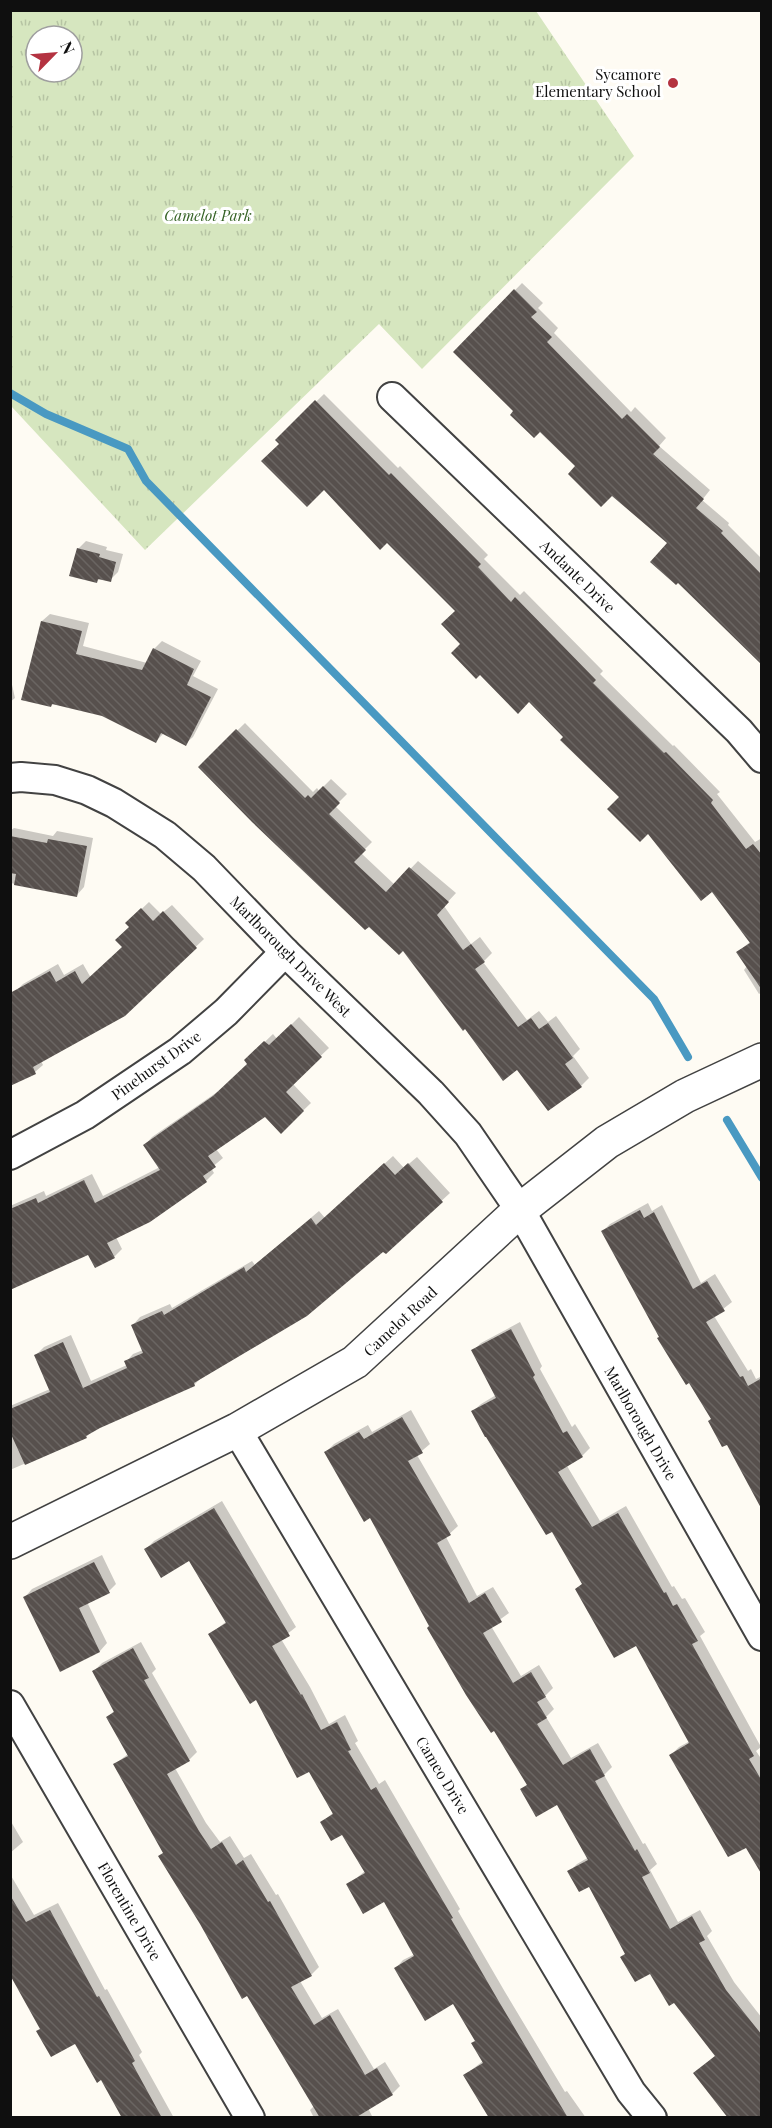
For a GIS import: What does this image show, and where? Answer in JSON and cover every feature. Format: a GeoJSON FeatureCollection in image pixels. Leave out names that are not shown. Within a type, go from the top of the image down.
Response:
{"type":"FeatureCollection","features":[{"type":"Feature","properties":{"kind":"street","name":"Andante Drive"},"geometry":{"type":"LineString","coordinates":[[392,397],[739,731],[762,758]]}},
{"type":"Feature","properties":{"kind":"street","name":"Marlborough Drive West"},"geometry":{"type":"LineString","coordinates":[[10,778],[55,780],[87,790],[114,803],[165,835],[204,868],[285,952],[431,1093],[468,1134],[520,1210]]}},
{"type":"Feature","properties":{"kind":"street","name":"Pinehurst Drive"},"geometry":{"type":"LineString","coordinates":[[10,1155],[85,1115],[180,1051],[226,1012],[285,952]]}},
{"type":"Feature","properties":{"kind":"street","name":"Camelot Road"},"geometry":{"type":"LineString","coordinates":[[10,1542],[237,1430],[355,1362],[520,1210],[607,1142],[685,1096],[762,1060]]}},
{"type":"Feature","properties":{"kind":"street","name":"Marlborough Drive"},"geometry":{"type":"LineString","coordinates":[[520,1210],[762,1636]]}},
{"type":"Feature","properties":{"kind":"street","name":"Cameo Drive"},"geometry":{"type":"LineString","coordinates":[[237,1430],[631,2092],[652,2118]]}},
{"type":"Feature","properties":{"kind":"street","name":"Florentine Drive"},"geometry":{"type":"LineString","coordinates":[[10,1705],[250,2118]]}},
{"type":"Feature","properties":{"kind":"green space","name":"Camelot Park"},"geometry":{"type":"Polygon","coordinates":[[[11,10],[536,11],[634,156],[422,369],[379,324],[145,550],[11,406],[11,10]]]}},
{"type":"Feature","properties":{"kind":"building"},"geometry":{"type":"Polygon","coordinates":[[[514,289],[537,312],[531,317],[552,337],[547,342],[622,419],[627,414],[660,447],[653,454],[704,499],[696,508],[723,531],[721,533],[762,575],[762,665],[678,583],[676,585],[650,562],[667,543],[612,496],[601,507],[568,474],[575,466],[540,432],[534,438],[510,415],[513,411],[453,352],[514,289]]]}},
{"type":"Feature","properties":{"kind":"building"},"geometry":{"type":"Polygon","coordinates":[[[315,400],[481,564],[478,567],[511,602],[515,597],[596,680],[593,683],[713,800],[711,803],[746,849],[753,844],[762,855],[762,990],[736,952],[750,943],[712,892],[701,901],[648,834],[640,842],[607,809],[619,797],[560,740],[563,737],[529,702],[518,714],[480,675],[476,679],[451,653],[460,644],[441,624],[455,611],[387,543],[380,550],[324,490],[307,507],[261,461],[279,444],[275,440],[315,400]]]}},
{"type":"Feature","properties":{"kind":"building"},"geometry":{"type":"Polygon","coordinates":[[[77,548],[100,554],[99,557],[116,562],[111,582],[98,579],[97,583],[69,576],[77,548]]]}},
{"type":"Feature","properties":{"kind":"building"},"geometry":{"type":"Polygon","coordinates":[[[41,621],[82,631],[76,654],[142,670],[153,648],[194,669],[187,685],[211,697],[186,746],[161,733],[156,743],[102,716],[52,704],[51,707],[21,700],[41,621]]]}},
{"type":"Feature","properties":{"kind":"building"},"geometry":{"type":"Polygon","coordinates":[[[236,729],[305,798],[308,795],[311,798],[323,786],[340,803],[329,814],[366,850],[354,862],[386,892],[409,867],[449,902],[437,915],[463,950],[471,944],[485,962],[475,969],[518,1027],[531,1018],[539,1029],[548,1023],[573,1058],[565,1064],[582,1087],[548,1111],[517,1070],[503,1081],[403,951],[399,955],[369,927],[365,930],[198,767],[236,729]]]}},
{"type":"Feature","properties":{"kind":"building"},"geometry":{"type":"Polygon","coordinates":[[[10,836],[47,843],[48,839],[87,846],[77,897],[14,885],[16,874],[10,873],[10,836]]]}},
{"type":"Feature","properties":{"kind":"building"},"geometry":{"type":"Polygon","coordinates":[[[141,908],[153,921],[163,911],[197,948],[125,1016],[33,1067],[36,1074],[10,1086],[10,993],[50,971],[56,982],[75,971],[82,984],[122,947],[115,940],[129,927],[125,923],[141,908]]]}},
{"type":"Feature","properties":{"kind":"building"},"geometry":{"type":"Polygon","coordinates":[[[291,1024],[322,1057],[286,1092],[304,1111],[281,1134],[265,1117],[208,1156],[216,1167],[203,1176],[207,1182],[150,1222],[107,1243],[115,1258],[95,1268],[88,1255],[10,1290],[10,1209],[36,1198],[38,1203],[84,1180],[95,1203],[160,1170],[143,1145],[213,1096],[247,1064],[244,1060],[264,1041],[269,1045],[291,1024]]]}},
{"type":"Feature","properties":{"kind":"building"},"geometry":{"type":"Polygon","coordinates":[[[384,1163],[395,1175],[408,1163],[443,1202],[386,1254],[383,1252],[307,1316],[194,1383],[195,1386],[100,1428],[86,1436],[87,1438],[25,1465],[10,1432],[10,1409],[50,1392],[34,1355],[63,1342],[83,1388],[127,1368],[124,1361],[143,1353],[131,1325],[162,1311],[164,1315],[244,1267],[246,1272],[311,1218],[316,1225],[384,1163]]]}},
{"type":"Feature","properties":{"kind":"building"},"geometry":{"type":"Polygon","coordinates":[[[640,1210],[644,1218],[654,1212],[693,1289],[707,1281],[725,1311],[706,1322],[740,1377],[743,1376],[748,1386],[762,1378],[762,1510],[727,1445],[722,1447],[708,1421],[711,1419],[689,1383],[686,1385],[657,1338],[659,1337],[601,1231],[640,1210]]]}},
{"type":"Feature","properties":{"kind":"building"},"geometry":{"type":"Polygon","coordinates":[[[511,1329],[563,1433],[567,1431],[583,1457],[558,1472],[592,1527],[618,1513],[664,1593],[666,1592],[673,1606],[677,1604],[698,1641],[692,1644],[754,1756],[749,1759],[762,1781],[762,1875],[746,1848],[728,1857],[669,1755],[689,1743],[636,1646],[614,1658],[575,1589],[582,1584],[552,1532],[546,1535],[471,1411],[496,1398],[471,1350],[511,1329]]]}},
{"type":"Feature","properties":{"kind":"building"},"geometry":{"type":"Polygon","coordinates":[[[402,1417],[423,1453],[408,1461],[451,1535],[437,1543],[469,1603],[485,1593],[502,1622],[483,1633],[513,1683],[531,1672],[546,1697],[537,1702],[547,1718],[537,1724],[563,1765],[590,1749],[605,1776],[595,1781],[650,1873],[642,1877],[670,1929],[692,1916],[705,1940],[699,1943],[726,1990],[762,2035],[762,2118],[728,2118],[693,2073],[715,2056],[674,2003],[669,2006],[650,1974],[635,1982],[620,1957],[625,1954],[589,1887],[579,1892],[567,1871],[588,1860],[557,1805],[536,1817],[520,1789],[527,1785],[494,1731],[491,1733],[466,1695],[427,1628],[429,1626],[370,1518],[364,1522],[324,1452],[359,1432],[364,1439],[402,1417]]]}},
{"type":"Feature","properties":{"kind":"building"},"geometry":{"type":"Polygon","coordinates":[[[214,1508],[290,1636],[272,1646],[321,1730],[337,1722],[351,1750],[348,1751],[371,1790],[376,1787],[568,2118],[489,2118],[463,2075],[483,2063],[471,2043],[475,2041],[453,2004],[425,2021],[394,1968],[414,1956],[384,1902],[363,1914],[346,1884],[365,1873],[342,1835],[331,1841],[320,1822],[333,1814],[309,1772],[297,1778],[256,1700],[250,1704],[208,1634],[226,1623],[189,1561],[161,1578],[144,1549],[214,1508]]]}},
{"type":"Feature","properties":{"kind":"building"},"geometry":{"type":"Polygon","coordinates":[[[94,1562],[110,1593],[79,1608],[100,1652],[60,1672],[23,1597],[94,1562]]]}},
{"type":"Feature","properties":{"kind":"building"},"geometry":{"type":"Polygon","coordinates":[[[133,1648],[149,1678],[144,1680],[190,1761],[167,1774],[199,1831],[211,1849],[222,1842],[236,1865],[243,1860],[268,1902],[270,1901],[312,1976],[291,1987],[314,2025],[330,2015],[365,2075],[377,2068],[393,2095],[355,2118],[320,2118],[247,1996],[242,1999],[158,1856],[163,1853],[113,1764],[128,1756],[106,1717],[114,1712],[92,1671],[133,1648]]]}},
{"type":"Feature","properties":{"kind":"building"},"geometry":{"type":"Polygon","coordinates":[[[10,1895],[26,1922],[50,1910],[135,2061],[132,2063],[162,2118],[122,2118],[101,2080],[97,2083],[75,2044],[51,2057],[36,2031],[40,2029],[10,1975],[10,1895]]]}},
{"type":"Feature","properties":{"kind":"waterway"},"geometry":{"type":"LineString","coordinates":[[10,393],[46,414],[128,449],[146,481],[654,999],[688,1057]]}},
{"type":"Feature","properties":{"kind":"waterway"},"geometry":{"type":"LineString","coordinates":[[727,1120],[762,1178]]}},
{"type":"Feature","properties":{"kind":"place","name":"Sycamore Elementary School"},"geometry":{"type":"Point","coordinates":[673,83]}}]}
